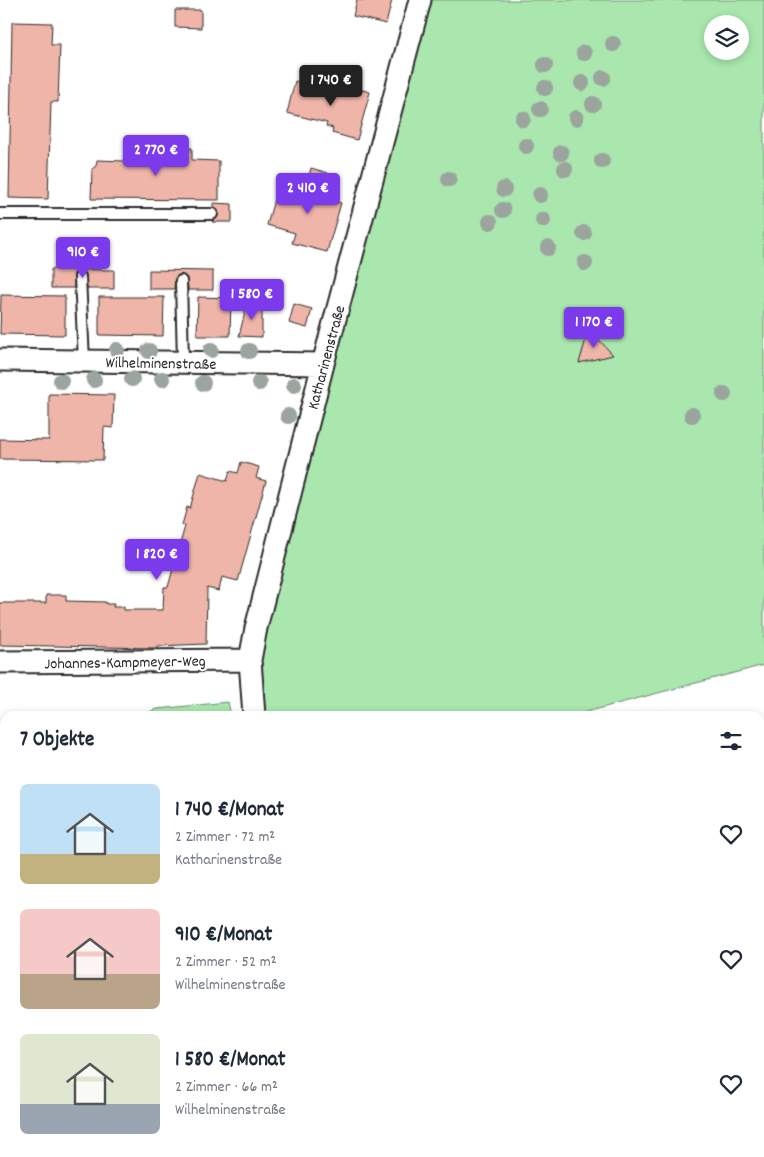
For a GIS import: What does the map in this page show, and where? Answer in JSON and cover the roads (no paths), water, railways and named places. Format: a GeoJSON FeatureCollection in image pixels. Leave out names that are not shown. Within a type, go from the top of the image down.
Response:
{"type":"FeatureCollection","features":[{"type":"Feature","properties":{"kind":"street","name":"Katharinenstraße"},"geometry":{"type":"LineString","coordinates":[[254,711],[250,660],[323,364],[420,0]]}},
{"type":"Feature","properties":{"kind":"street","name":"Wilhelminenstraße"},"geometry":{"type":"LineString","coordinates":[[0,360],[323,364]]}},
{"type":"Feature","properties":{"kind":"street","name":"Johannes-Kampmeyer-Weg"},"geometry":{"type":"LineString","coordinates":[[0,662],[250,660]]}},
{"type":"Feature","properties":{"kind":"lane"},"geometry":{"type":"LineString","coordinates":[[0,214],[212,214]]}},
{"type":"Feature","properties":{"kind":"lane"},"geometry":{"type":"LineString","coordinates":[[80,277],[84,361]]}},
{"type":"Feature","properties":{"kind":"lane"},"geometry":{"type":"LineString","coordinates":[[181,281],[183,362]]}}]}
